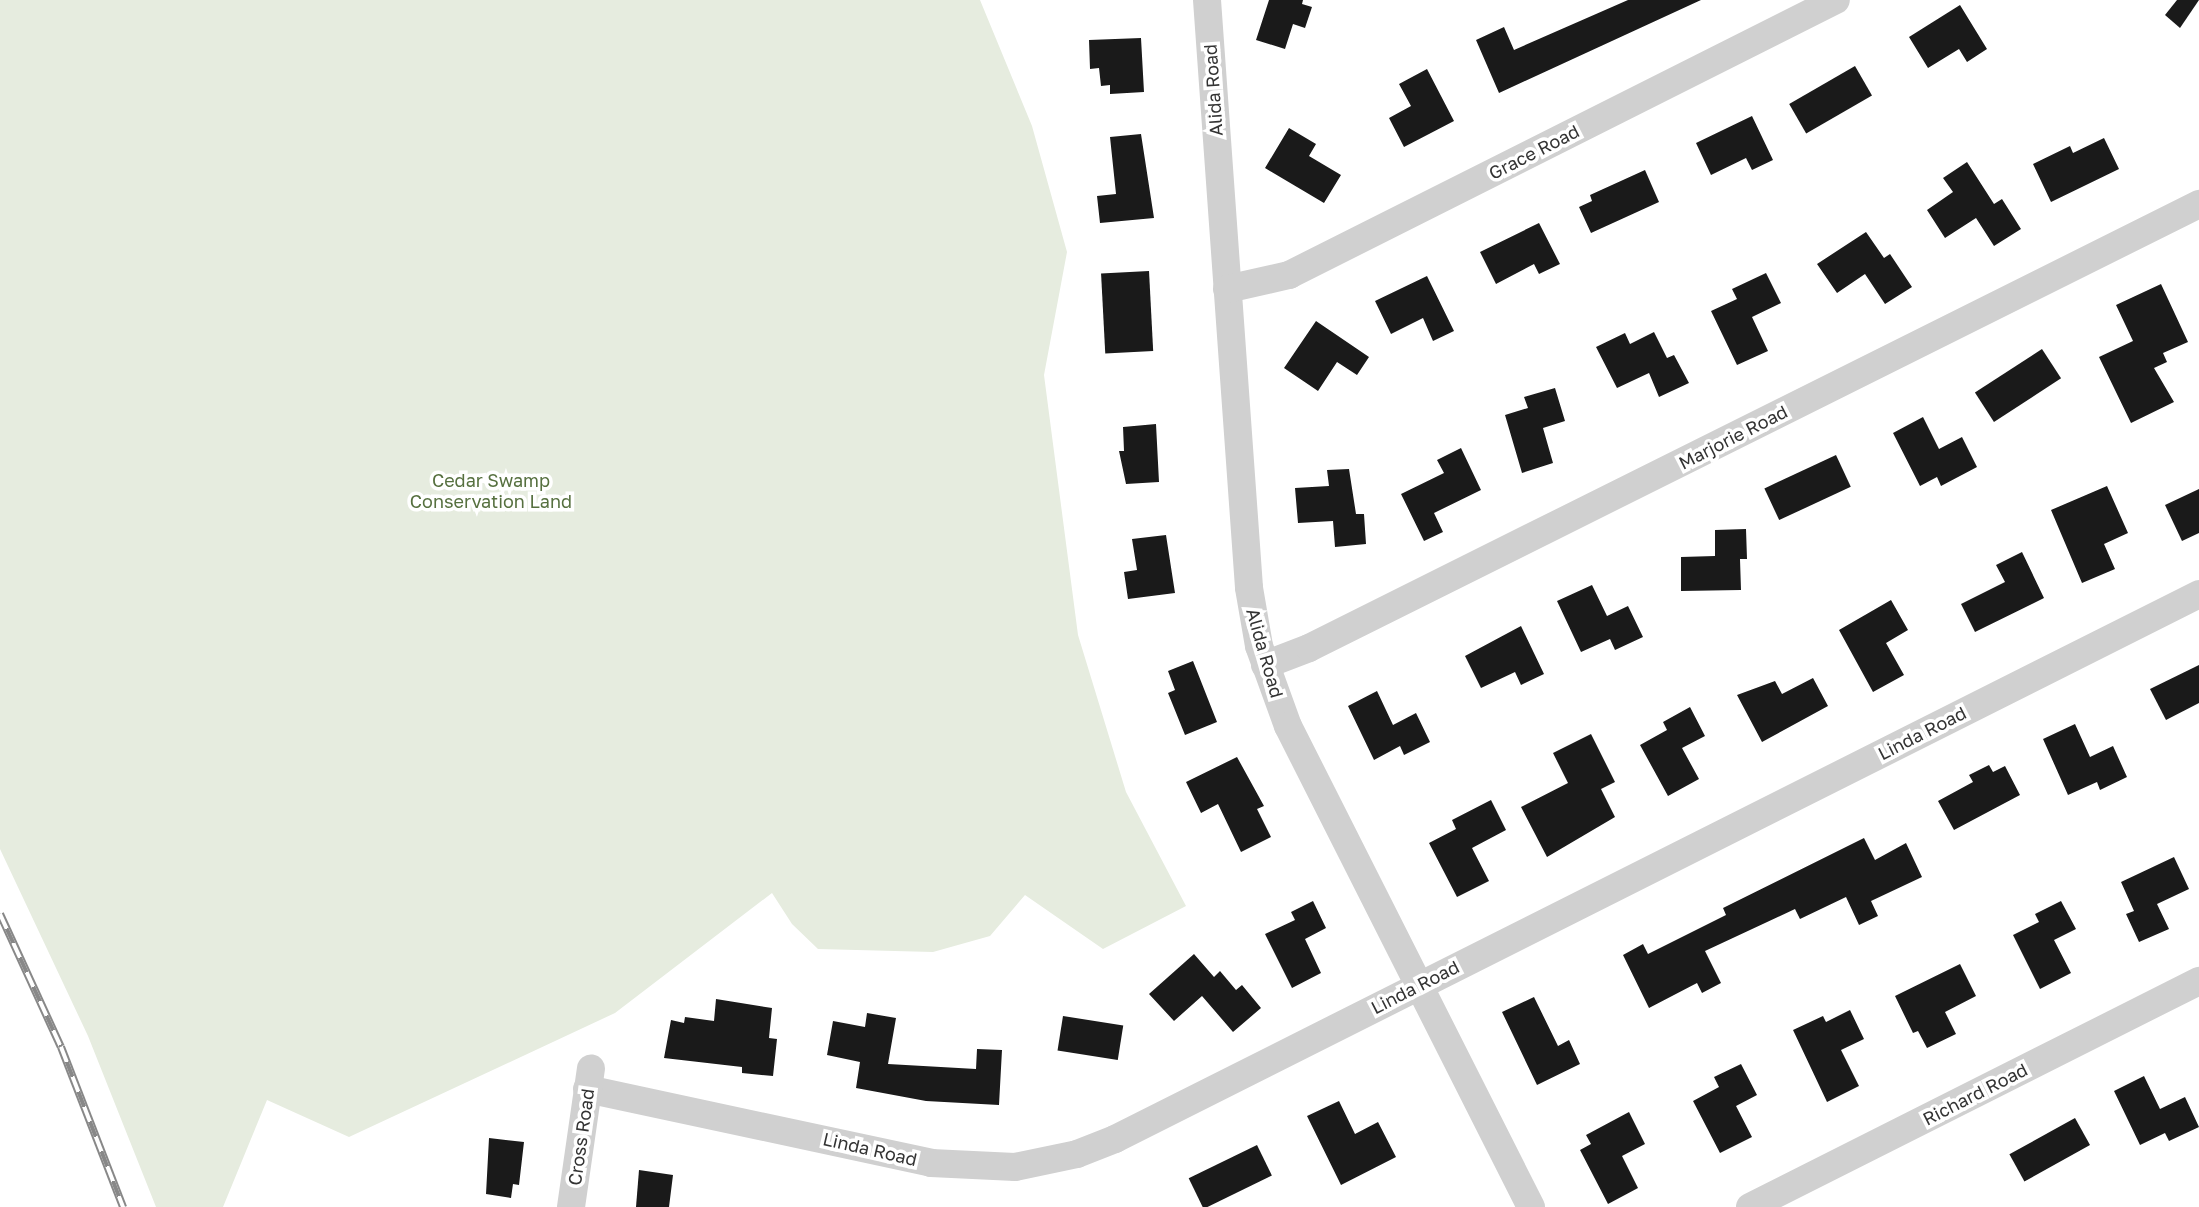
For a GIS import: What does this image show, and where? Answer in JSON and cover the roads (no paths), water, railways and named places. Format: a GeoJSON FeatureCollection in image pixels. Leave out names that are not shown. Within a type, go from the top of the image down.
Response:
{"type":"FeatureCollection","features":[{"type":"Feature","properties":{"kind":"street","name":"Alida Road"},"geometry":{"type":"LineString","coordinates":[[1207,0],[1249,588],[1265,665],[1289,726],[1531,1207]]}},
{"type":"Feature","properties":{"kind":"street","name":"Grace Road"},"geometry":{"type":"LineString","coordinates":[[1227,289],[1289,275],[1836,0]]}},
{"type":"Feature","properties":{"kind":"street","name":"Marjorie Road"},"geometry":{"type":"LineString","coordinates":[[1265,665],[1309,649],[2199,204]]}},
{"type":"Feature","properties":{"kind":"street","name":"Linda Road"},"geometry":{"type":"LineString","coordinates":[[589,1078],[931,1163],[974,1168],[1035,1165],[1115,1139],[2199,594]]}},
{"type":"Feature","properties":{"kind":"street","name":"Richard Road"},"geometry":{"type":"LineString","coordinates":[[1750,1207],[2199,981]]}},
{"type":"Feature","properties":{"kind":"street","name":"Cross Road"},"geometry":{"type":"LineString","coordinates":[[571,1207],[589,1078]]}},
{"type":"Feature","properties":{"kind":"railway"},"geometry":{"type":"LineString","coordinates":[[0,914],[61,1047],[123,1207]]}},
{"type":"Feature","properties":{"kind":"park label","name":"Cedar Swamp Conservation Land"},"geometry":{"type":"Point","coordinates":[491,491]}}]}
